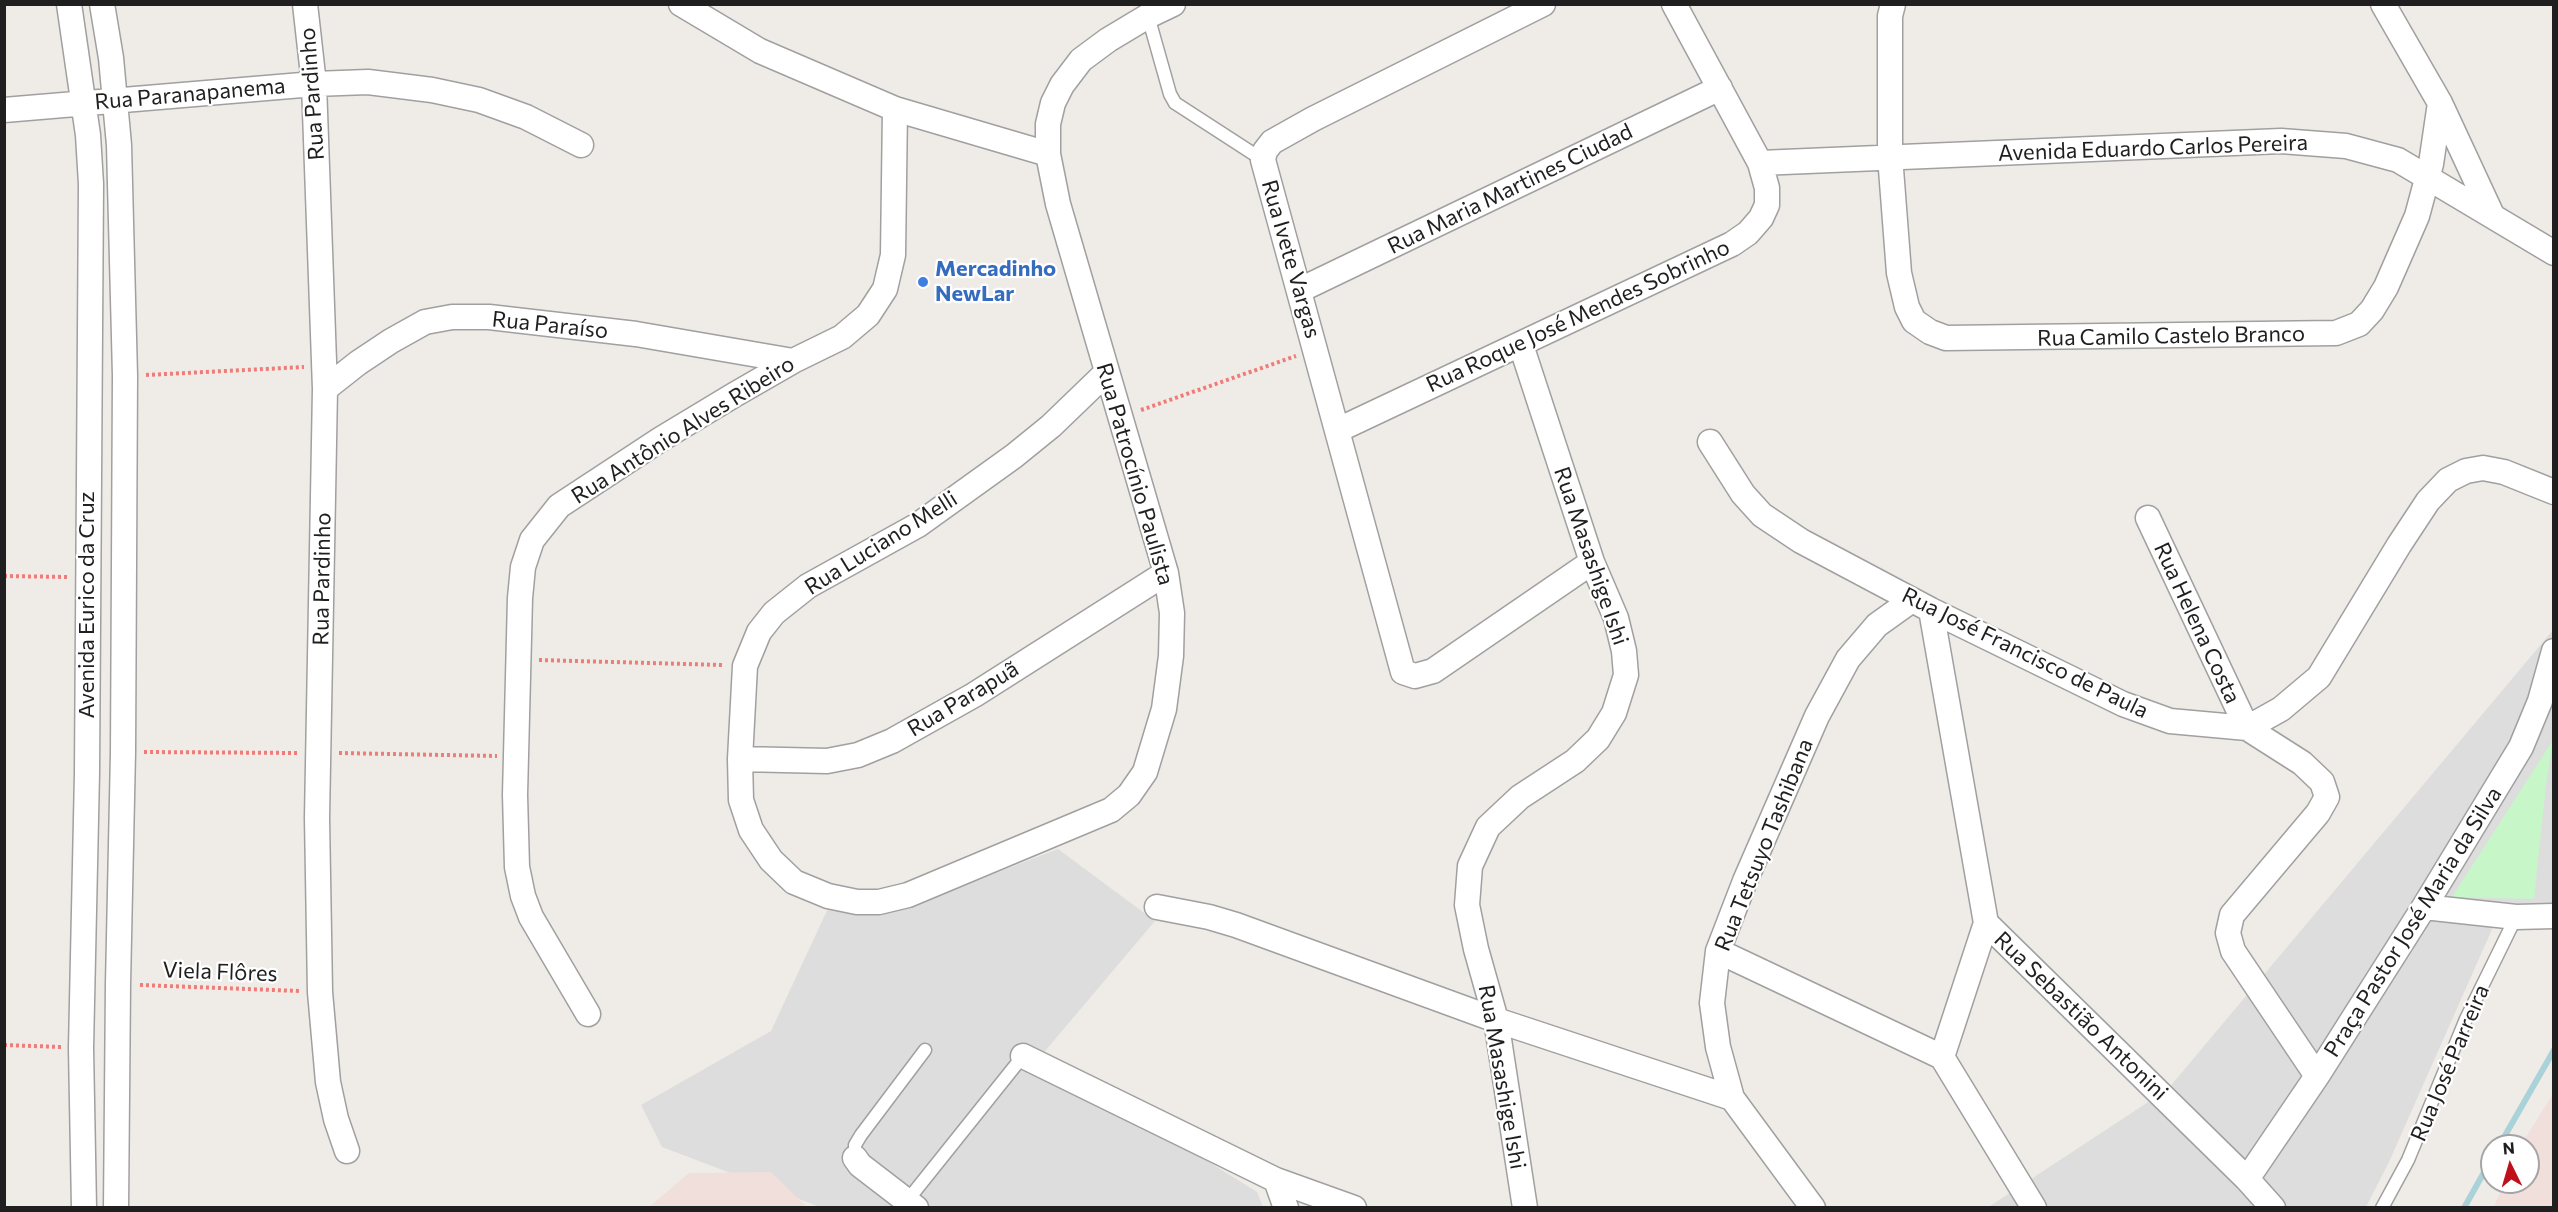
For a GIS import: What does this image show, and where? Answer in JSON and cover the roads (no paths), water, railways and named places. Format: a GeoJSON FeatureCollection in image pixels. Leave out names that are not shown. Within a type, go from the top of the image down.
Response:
{"type":"FeatureCollection","features":[{"type":"Feature","properties":{"kind":"street","name":"Avenida Eurico da Cruz"},"geometry":{"type":"LineString","coordinates":[[69,4],[84,103],[91,184],[87,773],[81,1048],[84,1208]]}},
{"type":"Feature","properties":{"kind":"street","name":"Avenida Eurico da Cruz"},"geometry":{"type":"LineString","coordinates":[[102,4],[119,145],[125,376],[116,1208]]}},
{"type":"Feature","properties":{"kind":"street","name":"Rua Pardinho"},"geometry":{"type":"LineString","coordinates":[[305,4],[314,84],[325,378],[318,796],[320,992],[328,1082],[346,1151]]}},
{"type":"Feature","properties":{"kind":"street"},"geometry":{"type":"LineString","coordinates":[[681,4],[760,51],[895,109],[1048,154]]}},
{"type":"Feature","properties":{"kind":"street","name":"Rua Patrocínio Paulista"},"geometry":{"type":"LineString","coordinates":[[740,759],[741,800],[751,830],[771,860],[794,882],[828,896],[857,902],[879,902],[908,895],[1111,810],[1129,795],[1145,772],[1164,709],[1171,656],[1171,623],[1166,573],[1058,204],[1048,154],[1048,124],[1053,103],[1062,85],[1082,60],[1108,40],[1173,4]]}},
{"type":"Feature","properties":{"kind":"street","name":"Rua Ivete Vargas"},"geometry":{"type":"LineString","coordinates":[[1543,4],[1313,118],[1272,142],[1265,151],[1263,160],[1403,672],[1415,676],[1433,671],[1592,562]]}},
{"type":"Feature","properties":{"kind":"street","name":"Rua Roque José Mendes Sobrinho"},"geometry":{"type":"LineString","coordinates":[[1338,430],[1732,244],[1748,233],[1761,218],[1767,205],[1767,188],[1761,163],[1674,4]]}},
{"type":"Feature","properties":{"kind":"street","name":"Rua Camilo Castelo Branco"},"geometry":{"type":"LineString","coordinates":[[1893,4],[1890,16],[1890,156],[1899,273],[1907,307],[1914,321],[1946,339],[2336,333],[2359,324],[2372,310],[2386,287],[2417,216],[2428,177],[2440,103]]}},
{"type":"Feature","properties":{"kind":"street"},"geometry":{"type":"LineString","coordinates":[[2383,4],[2440,103],[2492,215]]}},
{"type":"Feature","properties":{"kind":"street","name":"Rua Paranapanema"},"geometry":{"type":"LineString","coordinates":[[4,110],[314,84],[368,82],[432,90],[479,100],[526,117],[581,145]]}},
{"type":"Feature","properties":{"kind":"street","name":"Rua Maria Martines Ciudad"},"geometry":{"type":"LineString","coordinates":[[1300,290],[1720,88]]}},
{"type":"Feature","properties":{"kind":"street","name":"Rua Antônio Alves Ribeiro"},"geometry":{"type":"LineString","coordinates":[[588,1014],[540,935],[523,896],[515,835],[520,598],[524,567],[532,540],[560,506],[661,439],[793,361],[842,337],[868,315],[885,289],[893,255],[895,109]]}},
{"type":"Feature","properties":{"kind":"street","name":"Avenida Eduardo Carlos Pereira"},"geometry":{"type":"LineString","coordinates":[[1761,163],[2281,141],[2346,146],[2398,160],[2553,253]]}},
{"type":"Feature","properties":{"kind":"street","name":"Rua Paraíso"},"geometry":{"type":"LineString","coordinates":[[325,378],[358,363],[391,341],[426,322],[452,317],[489,317],[636,334],[793,361]]}},
{"type":"Feature","properties":{"kind":"street","name":"Rua Masashige Ishi"},"geometry":{"type":"LineString","coordinates":[[1521,345],[1592,562],[1616,618],[1624,651],[1626,675],[1614,713],[1598,739],[1575,761],[1520,798],[1488,827],[1470,866],[1467,905],[1476,950],[1496,1020],[1525,1208]]}},
{"type":"Feature","properties":{"kind":"street","name":"Rua Luciano Melli"},"geometry":{"type":"LineString","coordinates":[[740,759],[745,666],[759,632],[774,613],[808,586],[918,525],[1014,456],[1051,426],[1106,373]]}},
{"type":"Feature","properties":{"kind":"street","name":"Rua José Francisco de Paula"},"geometry":{"type":"LineString","coordinates":[[1710,442],[1743,494],[1762,515],[1802,541],[1921,605],[2123,704],[2170,721],[2247,728]]}},
{"type":"Feature","properties":{"kind":"street"},"geometry":{"type":"LineString","coordinates":[[2317,1076],[2233,951],[2228,933],[2232,915],[2318,813],[2326,796],[2322,782],[2302,763],[2247,728],[2281,709],[2319,676],[2428,501],[2448,480],[2466,471],[2483,468],[2504,472],[2553,492]]}},
{"type":"Feature","properties":{"kind":"street","name":"Rua Helena Costa"},"geometry":{"type":"LineString","coordinates":[[2148,518],[2247,728]]}},
{"type":"Feature","properties":{"kind":"street","name":"Rua Parapuã"},"geometry":{"type":"LineString","coordinates":[[740,759],[826,761],[858,755],[892,741],[974,695],[1166,573]]}},
{"type":"Feature","properties":{"kind":"street","name":"Rua Sebastião Antonini"},"geometry":{"type":"LineString","coordinates":[[1921,605],[1986,923],[2247,1179],[2273,1208]]}},
{"type":"Feature","properties":{"kind":"street","name":"Rua Tetsuyo Tashibana"},"geometry":{"type":"LineString","coordinates":[[1813,1208],[1732,1098],[1718,1047],[1712,1003],[1718,951],[1744,881],[1808,737],[1848,659],[1877,625],[1921,605]]}},
{"type":"Feature","properties":{"kind":"street","name":"Praça Pastor José Maria da Silva"},"geometry":{"type":"LineString","coordinates":[[2247,1179],[2317,1076],[2424,907],[2521,747],[2541,701],[2553,651]]}},
{"type":"Feature","properties":{"kind":"street"},"geometry":{"type":"LineString","coordinates":[[86,708],[123,706]]}},
{"type":"Feature","properties":{"kind":"street"},"geometry":{"type":"LineString","coordinates":[[1157,907],[1209,917],[1236,925],[1496,1020],[1732,1098]]}},
{"type":"Feature","properties":{"kind":"street"},"geometry":{"type":"LineString","coordinates":[[2424,907],[2516,917],[2553,916]]}},
{"type":"Feature","properties":{"kind":"street"},"geometry":{"type":"LineString","coordinates":[[1942,1058],[1986,923]]}},
{"type":"Feature","properties":{"kind":"street"},"geometry":{"type":"LineString","coordinates":[[1718,951],[1942,1058],[2034,1208]]}},
{"type":"Feature","properties":{"kind":"street"},"geometry":{"type":"LineString","coordinates":[[1023,1056],[1276,1179],[1354,1208]]}},
{"type":"Feature","properties":{"kind":"street"},"geometry":{"type":"LineString","coordinates":[[855,1158],[860,1165],[911,1204]]}},
{"type":"Feature","properties":{"kind":"street"},"geometry":{"type":"LineString","coordinates":[[1276,1179],[1286,1208]]}},
{"type":"Feature","properties":{"kind":"lane"},"geometry":{"type":"LineString","coordinates":[[1148,16],[1170,94],[1175,103],[1263,160]]}},
{"type":"Feature","properties":{"kind":"lane","name":"Rua José Parreira"},"geometry":{"type":"LineString","coordinates":[[2382,1208],[2408,1160],[2466,1020],[2516,917]]}},
{"type":"Feature","properties":{"kind":"lane"},"geometry":{"type":"LineString","coordinates":[[855,1158],[855,1145],[861,1135],[926,1050]]}},
{"type":"Feature","properties":{"kind":"lane"},"geometry":{"type":"LineString","coordinates":[[911,1204],[1023,1056]]}},
{"type":"Feature","properties":{"kind":"waterway"},"geometry":{"type":"LineString","coordinates":[[2506,1134],[2554,1050]]}},
{"type":"Feature","properties":{"kind":"waterway"},"geometry":{"type":"LineString","coordinates":[[2464,1208],[2480,1179]]}},
{"type":"Feature","properties":{"kind":"place","name":"Mercadinho NewLar"},"geometry":{"type":"Point","coordinates":[923,282]}}]}
